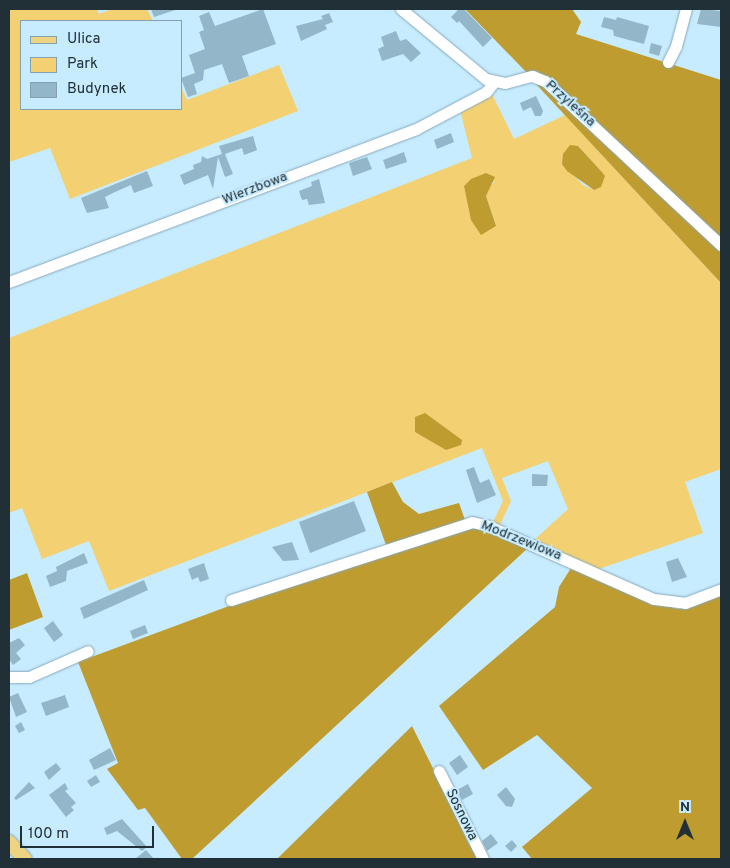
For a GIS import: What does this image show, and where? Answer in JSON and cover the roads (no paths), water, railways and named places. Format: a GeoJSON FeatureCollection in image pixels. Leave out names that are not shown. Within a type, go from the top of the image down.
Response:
{"type":"FeatureCollection","features":[{"type":"Feature","properties":{"kind":"main road"},"geometry":{"type":"LineString","coordinates":[[9,842],[25,859]]}},
{"type":"Feature","properties":{"kind":"street"},"geometry":{"type":"LineString","coordinates":[[401,9],[494,82]]}},
{"type":"Feature","properties":{"kind":"street"},"geometry":{"type":"LineString","coordinates":[[668,62],[676,46],[686,9]]}},
{"type":"Feature","properties":{"kind":"street","name":"Przyleśna"},"geometry":{"type":"LineString","coordinates":[[494,82],[505,83],[532,76],[545,80],[721,245]]}},
{"type":"Feature","properties":{"kind":"street","name":"Wierzbowa"},"geometry":{"type":"LineString","coordinates":[[9,282],[416,129],[486,92],[494,82]]}},
{"type":"Feature","properties":{"kind":"street","name":"Modrzewiowa"},"geometry":{"type":"LineString","coordinates":[[231,600],[472,522],[489,526],[654,599],[685,603],[721,589]]}},
{"type":"Feature","properties":{"kind":"street"},"geometry":{"type":"LineString","coordinates":[[9,677],[29,677],[88,651]]}},
{"type":"Feature","properties":{"kind":"street","name":"Sosnowa"},"geometry":{"type":"LineString","coordinates":[[439,770],[483,859]]}}]}
